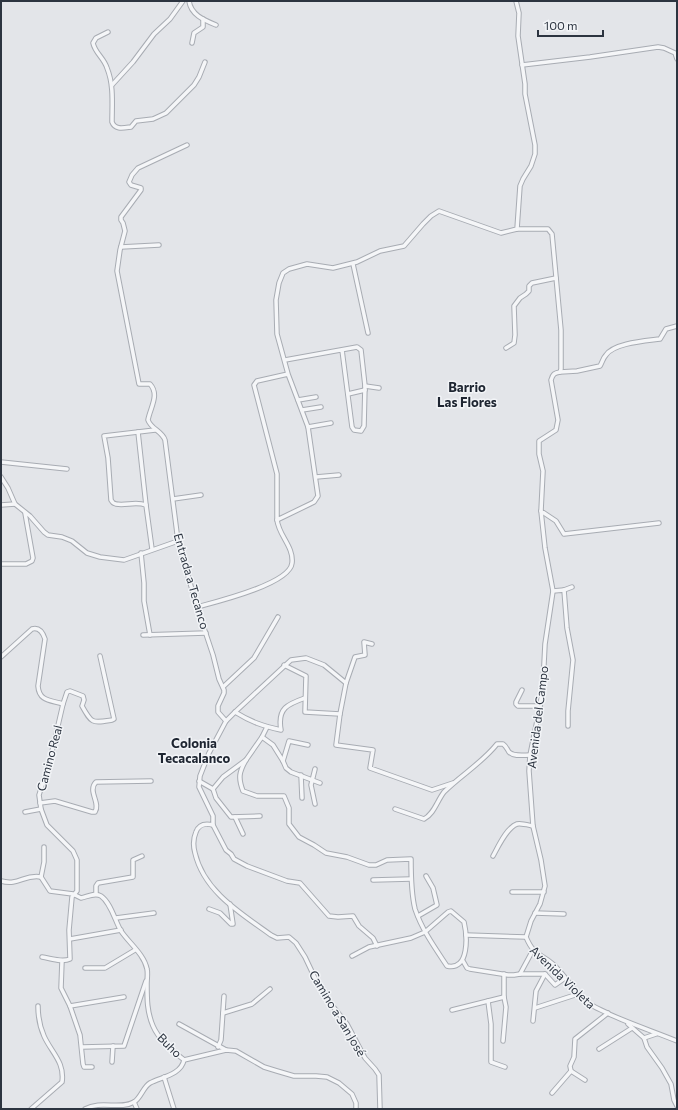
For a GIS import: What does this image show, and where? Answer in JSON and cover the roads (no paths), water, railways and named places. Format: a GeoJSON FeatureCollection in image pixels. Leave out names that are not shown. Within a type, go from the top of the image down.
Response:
{"type":"FeatureCollection","features":[{"type":"Feature","properties":{"kind":"street"},"geometry":{"type":"LineString","coordinates":[[112,85],[133,62],[154,34],[170,19],[184,1]]}},
{"type":"Feature","properties":{"kind":"street"},"geometry":{"type":"LineString","coordinates":[[189,1],[195,14],[216,25]]}},
{"type":"Feature","properties":{"kind":"street"},"geometry":{"type":"LineString","coordinates":[[516,1],[519,13],[518,36],[525,94],[535,145],[535,154],[531,166],[520,186],[517,229]]}},
{"type":"Feature","properties":{"kind":"street"},"geometry":{"type":"LineString","coordinates":[[192,43],[194,33],[203,27],[203,19]]}},
{"type":"Feature","properties":{"kind":"street"},"geometry":{"type":"LineString","coordinates":[[108,32],[96,38],[93,43],[94,49],[107,66],[112,85],[112,122],[117,128],[131,127],[136,121],[148,120],[166,113],[194,85],[200,77],[205,62]]}},
{"type":"Feature","properties":{"kind":"street"},"geometry":{"type":"LineString","coordinates":[[522,65],[590,58],[658,47],[676,53],[677,59]]}},
{"type":"Feature","properties":{"kind":"street"},"geometry":{"type":"LineString","coordinates":[[159,245],[121,247],[125,228],[121,217],[141,190],[141,188],[131,185],[129,182],[132,175],[138,168],[187,146]]}},
{"type":"Feature","properties":{"kind":"street"},"geometry":{"type":"LineString","coordinates":[[277,520],[314,502],[318,496],[308,427],[288,374],[277,334],[276,323],[278,288],[284,273],[289,269],[307,264],[333,268],[353,264],[380,251],[404,246],[423,224],[439,211],[501,233],[517,229],[548,229],[550,231],[552,234],[561,330],[562,365],[560,372],[577,371],[600,366],[605,355],[611,349],[660,339],[666,329],[677,326]]}},
{"type":"Feature","properties":{"kind":"street","name":"Entrada a Tecanco"},"geometry":{"type":"LineString","coordinates":[[121,247],[118,271],[139,384],[150,384],[152,387],[154,401],[148,420],[165,440],[178,541],[219,679],[223,687]]}},
{"type":"Feature","properties":{"kind":"street"},"geometry":{"type":"LineString","coordinates":[[353,264],[368,333]]}},
{"type":"Feature","properties":{"kind":"street"},"geometry":{"type":"LineString","coordinates":[[506,348],[514,343],[515,325],[513,308],[520,298],[526,294],[532,283],[556,278]]}},
{"type":"Feature","properties":{"kind":"street"},"geometry":{"type":"LineString","coordinates":[[285,360],[357,347],[361,350],[365,388],[364,426],[361,431],[354,430],[352,427],[342,350]]}},
{"type":"Feature","properties":{"kind":"street","name":"Avenida del Campo"},"geometry":{"type":"LineString","coordinates":[[544,892],[545,886],[541,860],[533,826],[529,771],[530,755],[543,684],[545,644],[553,591],[545,548],[541,511],[543,471],[539,454],[539,442],[556,430],[558,420],[551,380],[552,375],[560,372]]}},
{"type":"Feature","properties":{"kind":"street"},"geometry":{"type":"LineString","coordinates":[[197,607],[254,591],[287,572],[292,564],[289,547],[280,532],[277,520],[277,474],[254,385],[257,381],[288,374]]}},
{"type":"Feature","properties":{"kind":"street"},"geometry":{"type":"LineString","coordinates":[[348,394],[365,388],[379,388]]}},
{"type":"Feature","properties":{"kind":"street"},"geometry":{"type":"LineString","coordinates":[[298,400],[316,397]]}},
{"type":"Feature","properties":{"kind":"street"},"geometry":{"type":"LineString","coordinates":[[302,410],[322,407]]}},
{"type":"Feature","properties":{"kind":"street"},"geometry":{"type":"LineString","coordinates":[[308,427],[331,423]]}},
{"type":"Feature","properties":{"kind":"street"},"geometry":{"type":"LineString","coordinates":[[146,505],[136,502],[116,504],[111,500],[104,436],[155,430]]}},
{"type":"Feature","properties":{"kind":"street"},"geometry":{"type":"LineString","coordinates":[[138,432],[152,549]]}},
{"type":"Feature","properties":{"kind":"street"},"geometry":{"type":"LineString","coordinates":[[1,462],[67,468]]}},
{"type":"Feature","properties":{"kind":"street"},"geometry":{"type":"LineString","coordinates":[[316,477],[339,475]]}},
{"type":"Feature","properties":{"kind":"street"},"geometry":{"type":"LineString","coordinates":[[1,477],[15,504],[48,535],[62,537],[72,541],[87,553],[100,557],[124,560],[178,541]]}},
{"type":"Feature","properties":{"kind":"street"},"geometry":{"type":"LineString","coordinates":[[173,499],[201,495]]}},
{"type":"Feature","properties":{"kind":"street"},"geometry":{"type":"LineString","coordinates":[[1,505],[15,504]]}},
{"type":"Feature","properties":{"kind":"street"},"geometry":{"type":"LineString","coordinates":[[541,511],[556,521],[564,534],[659,523]]}},
{"type":"Feature","properties":{"kind":"street"},"geometry":{"type":"LineString","coordinates":[[1,564],[26,564],[32,561],[33,558],[25,513]]}},
{"type":"Feature","properties":{"kind":"street"},"geometry":{"type":"LineString","coordinates":[[141,553],[144,601],[150,635]]}},
{"type":"Feature","properties":{"kind":"street"},"geometry":{"type":"LineString","coordinates":[[553,591],[564,590],[572,587]]}},
{"type":"Feature","properties":{"kind":"street"},"geometry":{"type":"LineString","coordinates":[[564,590],[567,628],[573,660],[568,726]]}},
{"type":"Feature","properties":{"kind":"street"},"geometry":{"type":"LineString","coordinates":[[226,721],[218,712],[218,706],[224,693],[223,687],[254,658],[278,618]]}},
{"type":"Feature","properties":{"kind":"street"},"geometry":{"type":"LineString","coordinates":[[1,657],[32,628],[40,630],[45,639],[38,691],[43,698],[63,704],[66,694],[70,691],[83,696],[84,700],[82,706],[91,720],[97,722],[114,719],[100,656]]}},
{"type":"Feature","properties":{"kind":"street"},"geometry":{"type":"LineString","coordinates":[[143,635],[206,633]]}},
{"type":"Feature","properties":{"kind":"street"},"geometry":{"type":"LineString","coordinates":[[372,644],[364,642],[365,655],[355,657],[346,683],[336,746],[373,750],[370,768],[432,790],[453,783]]}},
{"type":"Feature","properties":{"kind":"street"},"geometry":{"type":"LineString","coordinates":[[346,683],[324,665],[306,658],[291,660],[226,721],[209,753],[200,776],[199,787],[213,816],[213,825],[226,850],[234,859],[247,866],[287,881],[300,883],[330,916],[353,916],[359,926],[373,938],[377,946]]}},
{"type":"Feature","properties":{"kind":"street"},"geometry":{"type":"LineString","coordinates":[[284,665],[306,676],[304,712],[340,714]]}},
{"type":"Feature","properties":{"kind":"street"},"geometry":{"type":"LineString","coordinates":[[522,690],[516,702],[518,706],[540,706]]}},
{"type":"Feature","properties":{"kind":"street"},"geometry":{"type":"LineString","coordinates":[[235,712],[260,725],[281,730],[282,712],[289,704],[305,698]]}},
{"type":"Feature","properties":{"kind":"street","name":"Camino Real"},"geometry":{"type":"LineString","coordinates":[[63,704],[50,760],[39,795],[41,809],[46,825],[73,851],[77,860],[77,891],[73,894]]}},
{"type":"Feature","properties":{"kind":"street"},"geometry":{"type":"LineString","coordinates":[[267,727],[241,769],[239,781],[243,791],[257,796],[284,796],[289,808],[289,824],[300,837],[326,853],[347,857],[369,866],[376,865],[387,860],[411,859],[411,879],[415,908],[424,932],[447,966],[454,966],[462,960],[464,956],[466,935],[464,922],[451,911],[424,932],[411,938],[369,947],[352,956]]}},
{"type":"Feature","properties":{"kind":"street"},"geometry":{"type":"LineString","coordinates":[[262,737],[273,745],[286,768],[291,772],[320,783]]}},
{"type":"Feature","properties":{"kind":"street"},"geometry":{"type":"LineString","coordinates":[[283,761],[289,741],[308,745]]}},
{"type":"Feature","properties":{"kind":"street"},"geometry":{"type":"LineString","coordinates":[[395,809],[424,819],[430,816],[440,797],[453,783],[489,754],[497,744],[503,744],[510,753],[514,755],[530,755]]}},
{"type":"Feature","properties":{"kind":"street"},"geometry":{"type":"LineString","coordinates":[[213,789],[222,777],[246,760]]}},
{"type":"Feature","properties":{"kind":"street"},"geometry":{"type":"LineString","coordinates":[[315,769],[311,779],[315,804]]}},
{"type":"Feature","properties":{"kind":"street"},"geometry":{"type":"LineString","coordinates":[[301,775],[302,798]]}},
{"type":"Feature","properties":{"kind":"street"},"geometry":{"type":"LineString","coordinates":[[40,803],[55,801],[95,812],[97,808],[93,786],[96,782],[151,781]]}},
{"type":"Feature","properties":{"kind":"street"},"geometry":{"type":"LineString","coordinates":[[199,781],[213,789],[216,798],[231,817],[260,816]]}},
{"type":"Feature","properties":{"kind":"street"},"geometry":{"type":"LineString","coordinates":[[25,812],[41,809]]}},
{"type":"Feature","properties":{"kind":"street"},"geometry":{"type":"LineString","coordinates":[[235,817],[243,834]]}},
{"type":"Feature","properties":{"kind":"street","name":"Camino a San José"},"geometry":{"type":"LineString","coordinates":[[213,825],[207,824],[198,827],[194,835],[194,847],[199,868],[209,883],[230,904],[271,936],[277,938],[289,937],[296,943],[327,998],[347,1024],[365,1058],[379,1075],[380,1109]]}},
{"type":"Feature","properties":{"kind":"street"},"geometry":{"type":"LineString","coordinates":[[493,856],[511,827],[518,824],[533,826]]}},
{"type":"Feature","properties":{"kind":"street"},"geometry":{"type":"LineString","coordinates":[[44,847],[41,877],[50,891],[73,894],[80,898],[96,894],[96,886],[98,883],[132,877],[133,860],[142,856]]}},
{"type":"Feature","properties":{"kind":"street"},"geometry":{"type":"LineString","coordinates":[[1,881],[15,882],[32,876],[41,877]]}},
{"type":"Feature","properties":{"kind":"street"},"geometry":{"type":"LineString","coordinates":[[418,916],[437,905],[433,888],[426,876]]}},
{"type":"Feature","properties":{"kind":"street"},"geometry":{"type":"LineString","coordinates":[[373,880],[411,879]]}},
{"type":"Feature","properties":{"kind":"street"},"geometry":{"type":"LineString","coordinates":[[512,892],[544,892]]}},
{"type":"Feature","properties":{"kind":"street","name":"Avenida Violeta"},"geometry":{"type":"LineString","coordinates":[[544,892],[527,930],[526,937],[533,950],[552,964],[578,994],[597,1009],[628,1023],[677,1041]]}},
{"type":"Feature","properties":{"kind":"street"},"geometry":{"type":"LineString","coordinates":[[42,957],[62,961],[70,960],[69,930],[73,894]]}},
{"type":"Feature","properties":{"kind":"street","name":"Buho"},"geometry":{"type":"LineString","coordinates":[[96,894],[104,899],[116,918],[121,930],[147,967],[148,1009],[153,1026],[158,1035],[184,1060],[226,1050]]}},
{"type":"Feature","properties":{"kind":"street"},"geometry":{"type":"LineString","coordinates":[[209,910],[220,913],[231,924],[233,924],[230,904]]}},
{"type":"Feature","properties":{"kind":"street"},"geometry":{"type":"LineString","coordinates":[[116,918],[154,912]]}},
{"type":"Feature","properties":{"kind":"street"},"geometry":{"type":"LineString","coordinates":[[535,913],[564,914]]}},
{"type":"Feature","properties":{"kind":"street"},"geometry":{"type":"LineString","coordinates":[[70,939],[121,930]]}},
{"type":"Feature","properties":{"kind":"street"},"geometry":{"type":"LineString","coordinates":[[466,935],[526,937]]}},
{"type":"Feature","properties":{"kind":"street"},"geometry":{"type":"LineString","coordinates":[[85,968],[105,968],[135,950]]}},
{"type":"Feature","properties":{"kind":"street"},"geometry":{"type":"LineString","coordinates":[[520,974],[533,950]]}},
{"type":"Feature","properties":{"kind":"street"},"geometry":{"type":"LineString","coordinates":[[462,960],[467,968],[514,976],[520,974],[545,974],[555,985],[565,978]]}},
{"type":"Feature","properties":{"kind":"street"},"geometry":{"type":"LineString","coordinates":[[62,961],[61,988],[70,1006],[80,1035],[83,1064],[84,1066],[92,1067]]}},
{"type":"Feature","properties":{"kind":"street"},"geometry":{"type":"LineString","coordinates":[[503,1041],[506,1007],[504,997],[504,974]]}},
{"type":"Feature","properties":{"kind":"street"},"geometry":{"type":"LineString","coordinates":[[533,1020],[536,991],[545,974]]}},
{"type":"Feature","properties":{"kind":"street"},"geometry":{"type":"LineString","coordinates":[[82,1047],[124,1046],[147,978]]}},
{"type":"Feature","properties":{"kind":"street"},"geometry":{"type":"LineString","coordinates":[[223,1012],[252,1004],[270,989]]}},
{"type":"Feature","properties":{"kind":"street"},"geometry":{"type":"LineString","coordinates":[[535,1008],[578,994]]}},
{"type":"Feature","properties":{"kind":"street"},"geometry":{"type":"LineString","coordinates":[[218,1047],[221,1040],[224,996]]}},
{"type":"Feature","properties":{"kind":"street"},"geometry":{"type":"LineString","coordinates":[[70,1006],[124,997]]}},
{"type":"Feature","properties":{"kind":"street"},"geometry":{"type":"LineString","coordinates":[[452,1010],[504,997]]}},
{"type":"Feature","properties":{"kind":"street"},"geometry":{"type":"LineString","coordinates":[[488,1001],[491,1024],[491,1062],[505,1067]]}},
{"type":"Feature","properties":{"kind":"street"},"geometry":{"type":"LineString","coordinates":[[31,1109],[62,1082],[63,1077],[58,1058],[44,1036],[38,1016],[38,1006]]}},
{"type":"Feature","properties":{"kind":"street"},"geometry":{"type":"LineString","coordinates":[[552,1093],[571,1071],[570,1066],[574,1057],[575,1039],[608,1013]]}},
{"type":"Feature","properties":{"kind":"street"},"geometry":{"type":"LineString","coordinates":[[628,1023],[644,1038],[647,1047],[662,1068],[671,1084],[674,1100],[677,1106]]}},
{"type":"Feature","properties":{"kind":"street"},"geometry":{"type":"LineString","coordinates":[[179,1024],[218,1047],[236,1051],[264,1067],[294,1076],[326,1077],[339,1083],[348,1090],[356,1103],[356,1109]]}},
{"type":"Feature","properties":{"kind":"street"},"geometry":{"type":"LineString","coordinates":[[599,1049],[632,1028]]}},
{"type":"Feature","properties":{"kind":"street"},"geometry":{"type":"LineString","coordinates":[[644,1038],[656,1034]]}},
{"type":"Feature","properties":{"kind":"street"},"geometry":{"type":"LineString","coordinates":[[112,1062],[113,1046]]}},
{"type":"Feature","properties":{"kind":"street"},"geometry":{"type":"LineString","coordinates":[[86,1109],[94,1105],[125,1104],[134,1102],[143,1093],[147,1086],[177,1071],[184,1060]]}},
{"type":"Feature","properties":{"kind":"street"},"geometry":{"type":"LineString","coordinates":[[571,1071],[585,1080]]}},
{"type":"Feature","properties":{"kind":"street"},"geometry":{"type":"LineString","coordinates":[[164,1077],[174,1109]]}},
{"type":"Feature","properties":{"kind":"street"},"geometry":{"type":"LineString","coordinates":[[134,1102],[137,1109]]}},
{"type":"Feature","properties":{"kind":"district","name":"Barrio Las Flores"},"geometry":{"type":"Point","coordinates":[467,394]}},
{"type":"Feature","properties":{"kind":"district","name":"Colonia Tecacalanco"},"geometry":{"type":"Point","coordinates":[194,750]}}]}
